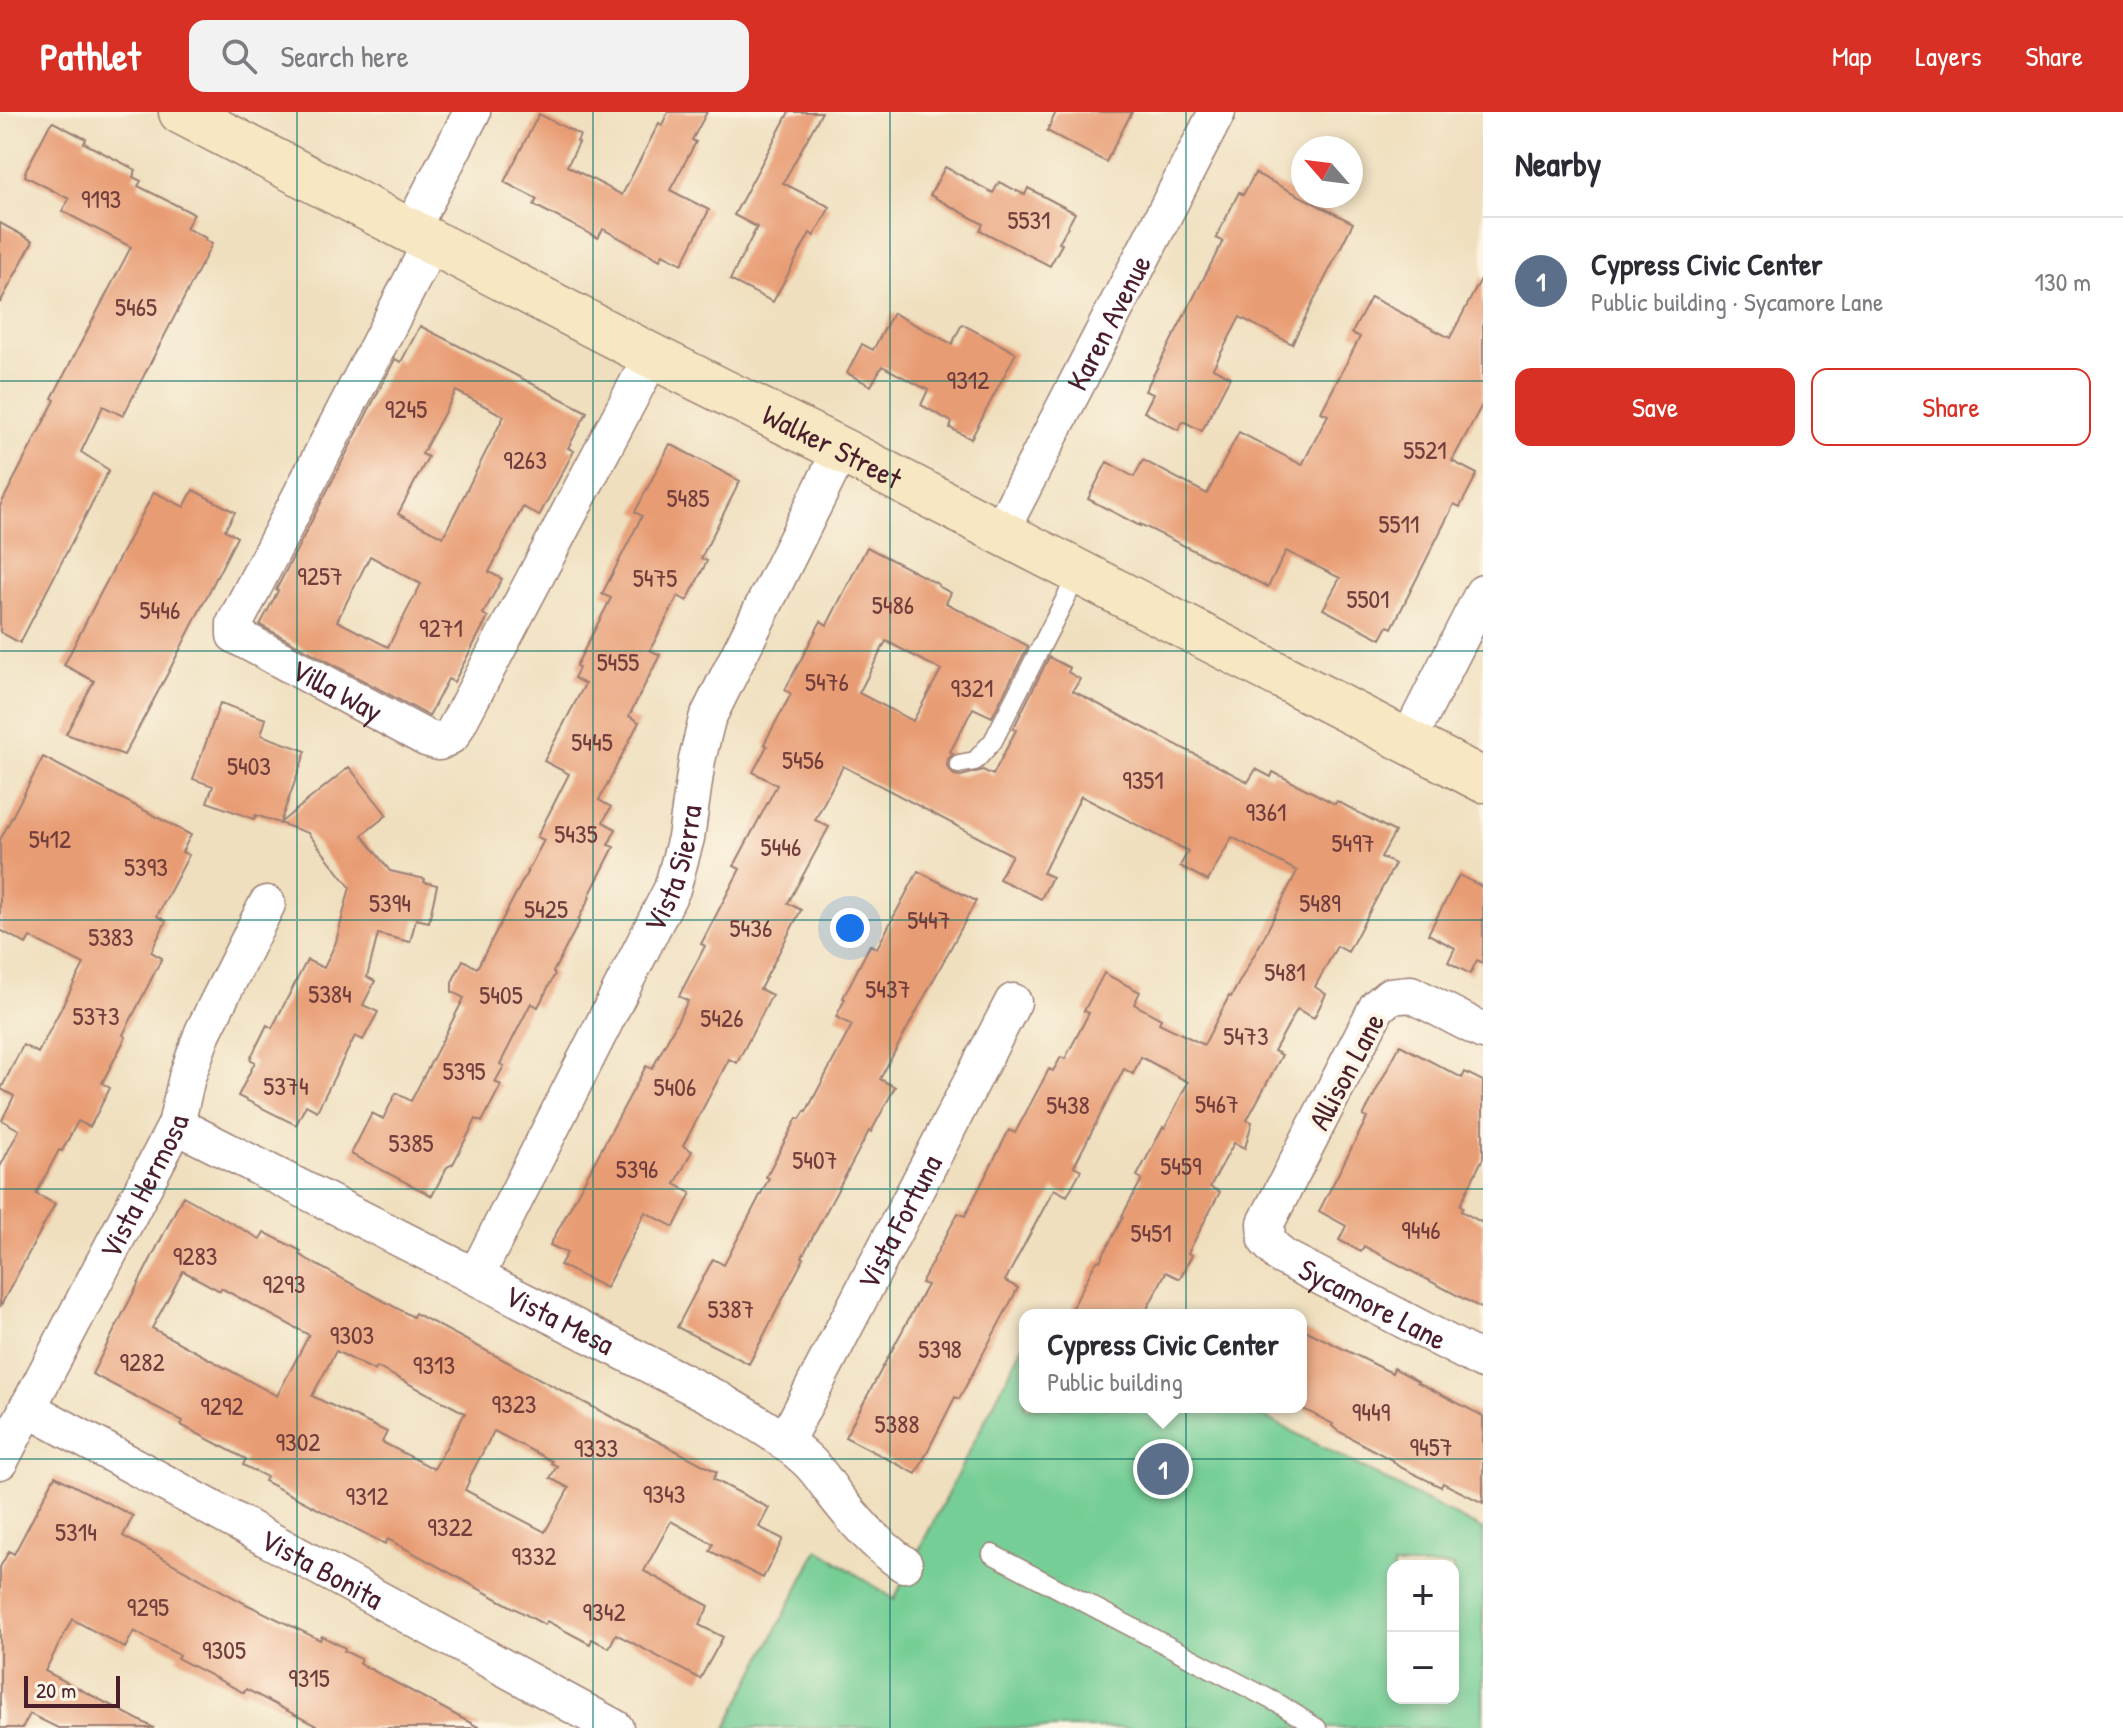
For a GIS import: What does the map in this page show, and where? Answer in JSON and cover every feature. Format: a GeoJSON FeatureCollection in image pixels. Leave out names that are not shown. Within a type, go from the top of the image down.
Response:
{"type":"FeatureCollection","features":[{"type":"Feature","properties":{"kind":"main road","name":"Walker Street"},"geometry":{"type":"LineString","coordinates":[[181,112],[1483,780]]}},
{"type":"Feature","properties":{"kind":"street"},"geometry":{"type":"LineString","coordinates":[[422,235],[472,112]]}},
{"type":"Feature","properties":{"kind":"street","name":"Karen Avenue"},"geometry":{"type":"LineString","coordinates":[[1000,532],[1217,112]]}},
{"type":"Feature","properties":{"kind":"street","name":"Villa Way"},"geometry":{"type":"LineString","coordinates":[[422,235],[234,630],[235,635],[426,738],[439,742],[452,735],[652,356]]}},
{"type":"Feature","properties":{"kind":"street","name":"Vista Sierra"},"geometry":{"type":"LineString","coordinates":[[476,1276],[672,889],[686,838],[697,760],[707,719],[841,450]]}},
{"type":"Feature","properties":{"kind":"street"},"geometry":{"type":"LineString","coordinates":[[1408,741],[1483,593]]}},
{"type":"Feature","properties":{"kind":"street","name":"Vista Hermosa"},"geometry":{"type":"LineString","coordinates":[[0,1461],[176,1125],[187,1077],[203,1032],[267,904]]}},
{"type":"Feature","properties":{"kind":"street","name":"Allison Lane"},"geometry":{"type":"LineString","coordinates":[[1267,1241],[1266,1223],[1377,1007],[1390,996],[1411,994],[1483,1031]]}},
{"type":"Feature","properties":{"kind":"street","name":"Vista Fortuna"},"geometry":{"type":"LineString","coordinates":[[785,1442],[1013,1002]]}},
{"type":"Feature","properties":{"kind":"street","name":"Vista Mesa"},"geometry":{"type":"LineString","coordinates":[[176,1125],[715,1398],[785,1442],[810,1462],[872,1540],[904,1564]]}},
{"type":"Feature","properties":{"kind":"street","name":"Sycamore Lane"},"geometry":{"type":"LineString","coordinates":[[1267,1241],[1281,1256],[1483,1361]]}},
{"type":"Feature","properties":{"kind":"street","name":"Vista Bonita"},"geometry":{"type":"LineString","coordinates":[[27,1408],[615,1728]]}},
{"type":"Feature","properties":{"kind":"lane"},"geometry":{"type":"LineString","coordinates":[[959,764],[975,761],[993,741],[1079,572]]}},
{"type":"Feature","properties":{"kind":"lane"},"geometry":{"type":"LineString","coordinates":[[992,1554],[1281,1705],[1317,1728]]}},
{"type":"Feature","properties":{"kind":"green space"},"geometry":{"type":"Polygon","coordinates":[[[1019,1354],[1019,1413],[1257,1413],[1483,1530],[1483,1728],[726,1728],[818,1549],[894,1599],[1019,1354]]]}},
{"type":"Feature","properties":{"kind":"building"},"geometry":{"type":"Polygon","coordinates":[[[668,112],[707,112],[692,140],[696,142],[670,190],[709,210],[682,264],[663,254],[660,260],[603,229],[598,238],[534,205],[537,199],[504,182],[539,114],[580,135],[567,166],[622,195],[659,123],[662,125],[668,112]]]}},
{"type":"Feature","properties":{"kind":"building"},"geometry":{"type":"Polygon","coordinates":[[[789,112],[822,112],[783,183],[830,207],[814,236],[810,233],[773,302],[730,280],[757,227],[734,215],[789,112]]]}},
{"type":"Feature","properties":{"kind":"building"},"geometry":{"type":"Polygon","coordinates":[[[1056,112],[1132,112],[1106,162],[1047,131],[1056,112]]]}},
{"type":"Feature","properties":{"kind":"building"},"geometry":{"type":"Polygon","coordinates":[[[53,122],[86,139],[84,143],[136,170],[133,177],[141,181],[138,186],[194,214],[186,228],[212,244],[123,416],[103,406],[81,452],[109,470],[20,643],[0,632],[0,506],[131,247],[62,211],[69,199],[25,176],[53,122]]]}},
{"type":"Feature","properties":{"kind":"building"},"geometry":{"type":"Polygon","coordinates":[[[945,167],[993,193],[999,182],[1025,195],[1028,188],[1075,213],[1050,266],[980,230],[983,224],[930,195],[945,167]]]}},
{"type":"Feature","properties":{"kind":"building"},"geometry":{"type":"Polygon","coordinates":[[[1255,173],[1291,191],[1291,208],[1324,208],[1353,223],[1292,344],[1240,317],[1213,368],[1230,377],[1202,431],[1183,421],[1178,430],[1144,412],[1153,394],[1145,391],[1223,241],[1216,238],[1239,192],[1243,195],[1255,173]]]}},
{"type":"Feature","properties":{"kind":"building"},"geometry":{"type":"Polygon","coordinates":[[[0,223],[33,241],[0,303],[0,223]]]}},
{"type":"Feature","properties":{"kind":"building"},"geometry":{"type":"Polygon","coordinates":[[[1483,275],[1483,403],[1452,461],[1477,474],[1460,507],[1454,504],[1392,628],[1388,626],[1381,639],[1323,609],[1340,578],[1286,551],[1268,587],[1088,499],[1107,462],[1134,477],[1143,460],[1207,494],[1239,432],[1302,465],[1328,415],[1321,412],[1360,337],[1352,333],[1371,297],[1450,338],[1483,275]]]}},
{"type":"Feature","properties":{"kind":"building"},"geometry":{"type":"Polygon","coordinates":[[[893,313],[952,344],[962,324],[1016,353],[971,439],[950,428],[952,422],[921,405],[928,390],[882,366],[871,386],[847,373],[862,344],[873,350],[893,313]]]}},
{"type":"Feature","properties":{"kind":"building"},"geometry":{"type":"Polygon","coordinates":[[[420,326],[587,412],[568,448],[574,451],[539,516],[523,507],[489,572],[502,579],[483,614],[488,617],[454,682],[448,679],[429,716],[260,625],[395,359],[401,362],[420,326]],[[456,391],[422,454],[428,457],[398,514],[443,537],[504,416],[456,391]],[[370,556],[337,621],[388,647],[421,584],[370,556]]]}},
{"type":"Feature","properties":{"kind":"building"},"geometry":{"type":"Polygon","coordinates":[[[670,444],[740,481],[701,558],[707,561],[687,601],[678,596],[650,650],[660,655],[629,716],[639,722],[599,800],[611,807],[603,822],[616,829],[608,845],[614,847],[538,1007],[531,1003],[500,1064],[504,1066],[495,1082],[501,1085],[482,1122],[476,1119],[432,1196],[351,1154],[372,1113],[383,1119],[396,1093],[411,1101],[464,998],[452,992],[452,982],[463,960],[477,968],[544,840],[537,837],[569,774],[544,761],[585,684],[574,678],[579,668],[576,666],[611,598],[602,594],[642,516],[635,512],[670,444]]]}},
{"type":"Feature","properties":{"kind":"building"},"geometry":{"type":"Polygon","coordinates":[[[193,490],[235,512],[225,530],[237,537],[168,673],[124,755],[66,734],[94,681],[64,665],[98,598],[154,492],[184,507],[193,490]]]}},
{"type":"Feature","properties":{"kind":"building"},"geometry":{"type":"Polygon","coordinates":[[[867,547],[951,593],[946,603],[1028,646],[992,717],[973,708],[948,759],[947,767],[954,775],[983,770],[993,775],[1049,657],[1070,668],[1068,672],[1080,679],[1073,691],[1248,782],[1256,769],[1271,777],[1273,772],[1395,832],[1381,857],[1395,864],[1348,952],[1337,946],[1315,987],[1326,994],[1314,1018],[1297,1009],[1274,1051],[1282,1055],[1247,1120],[1252,1122],[1245,1148],[1234,1143],[1210,1187],[1220,1192],[1188,1253],[1192,1255],[1180,1279],[1166,1272],[1147,1309],[1072,1309],[1123,1217],[1142,1179],[1137,1176],[1188,1082],[1141,1057],[1133,1074],[1124,1069],[1074,1166],[1081,1170],[1067,1196],[1054,1189],[1005,1281],[1018,1288],[959,1399],[955,1397],[916,1474],[845,1437],[927,1285],[921,1283],[958,1213],[965,1216],[1009,1130],[1015,1133],[1049,1069],[1053,1071],[1061,1057],[1065,1059],[1089,1013],[1084,1011],[1104,973],[1140,992],[1134,1004],[1161,1019],[1159,1023],[1204,1045],[1297,871],[1232,837],[1208,881],[1180,866],[1188,851],[1081,796],[1043,873],[1052,877],[1041,899],[999,879],[1012,855],[843,766],[815,820],[829,827],[788,903],[801,910],[760,989],[772,995],[737,1063],[729,1059],[683,1146],[692,1151],[675,1184],[691,1193],[674,1227],[645,1212],[606,1288],[560,1265],[567,1253],[550,1245],[646,1066],[652,1069],[688,1001],[679,996],[705,946],[701,944],[740,869],[734,866],[777,785],[753,772],[791,694],[785,690],[821,621],[827,625],[867,547]],[[886,641],[859,693],[913,721],[941,670],[886,641]]]}},
{"type":"Feature","properties":{"kind":"building"},"geometry":{"type":"Polygon","coordinates":[[[220,703],[266,719],[261,735],[306,751],[280,823],[349,767],[387,815],[362,835],[390,871],[437,885],[429,922],[416,919],[410,942],[378,934],[367,977],[375,981],[363,1005],[378,1012],[363,1040],[355,1036],[317,1111],[306,1105],[296,1125],[238,1096],[255,1062],[250,1059],[267,1025],[272,1028],[307,960],[324,968],[336,942],[350,887],[308,833],[256,815],[254,819],[207,802],[213,786],[193,779],[220,703]]]}},
{"type":"Feature","properties":{"kind":"building"},"geometry":{"type":"Polygon","coordinates":[[[43,757],[191,835],[182,852],[189,855],[157,916],[166,921],[151,952],[162,958],[102,1083],[110,1088],[90,1127],[78,1121],[36,1194],[55,1204],[0,1307],[0,1167],[19,1130],[2,1120],[14,1096],[1,1089],[23,1045],[38,1053],[84,964],[30,937],[26,944],[0,930],[0,840],[43,757]]]}},
{"type":"Feature","properties":{"kind":"building"},"geometry":{"type":"Polygon","coordinates":[[[918,871],[976,901],[880,1079],[895,1087],[802,1257],[749,1364],[677,1327],[713,1259],[724,1265],[797,1118],[800,1119],[806,1112],[852,1025],[836,1017],[843,998],[870,945],[877,948],[918,871]]]}},
{"type":"Feature","properties":{"kind":"building"},"geometry":{"type":"Polygon","coordinates":[[[1459,875],[1483,887],[1483,963],[1477,960],[1470,974],[1448,962],[1455,948],[1428,934],[1459,875]]]}},
{"type":"Feature","properties":{"kind":"building"},"geometry":{"type":"Polygon","coordinates":[[[1400,1045],[1462,1078],[1465,1072],[1483,1081],[1483,1158],[1460,1205],[1463,1207],[1461,1211],[1483,1223],[1483,1309],[1364,1246],[1361,1252],[1339,1240],[1346,1226],[1319,1211],[1400,1045]]]}},
{"type":"Feature","properties":{"kind":"building"},"geometry":{"type":"Polygon","coordinates":[[[183,1196],[260,1239],[264,1232],[301,1251],[299,1254],[315,1264],[413,1317],[415,1313],[717,1472],[713,1479],[769,1508],[759,1527],[783,1539],[763,1578],[710,1551],[713,1544],[671,1521],[644,1571],[709,1606],[699,1625],[723,1637],[700,1679],[616,1634],[609,1648],[592,1639],[590,1644],[547,1621],[545,1625],[388,1539],[385,1544],[264,1481],[267,1477],[243,1465],[246,1459],[181,1425],[183,1421],[92,1374],[183,1196]],[[183,1271],[152,1328],[277,1396],[309,1335],[183,1271]],[[336,1351],[312,1396],[387,1432],[382,1442],[434,1469],[465,1413],[377,1367],[375,1371],[336,1351]],[[494,1431],[465,1490],[545,1532],[569,1488],[550,1478],[557,1466],[552,1461],[494,1431]]]}},
{"type":"Feature","properties":{"kind":"building"},"geometry":{"type":"Polygon","coordinates":[[[1307,1331],[1392,1373],[1394,1368],[1483,1416],[1483,1503],[1398,1466],[1338,1431],[1333,1424],[1307,1411],[1307,1331]]]}},
{"type":"Feature","properties":{"kind":"building"},"geometry":{"type":"Polygon","coordinates":[[[55,1476],[133,1516],[123,1536],[244,1603],[320,1640],[322,1636],[345,1648],[344,1651],[361,1659],[359,1663],[480,1728],[320,1728],[246,1689],[244,1693],[177,1658],[179,1655],[134,1631],[125,1648],[72,1619],[45,1671],[154,1728],[58,1728],[30,1714],[22,1728],[0,1728],[0,1567],[9,1551],[14,1554],[55,1476]]]}},
{"type":"Feature","properties":{"kind":"place","name":"Cypress Civic Center"},"geometry":{"type":"Point","coordinates":[1163,1469]}}]}
